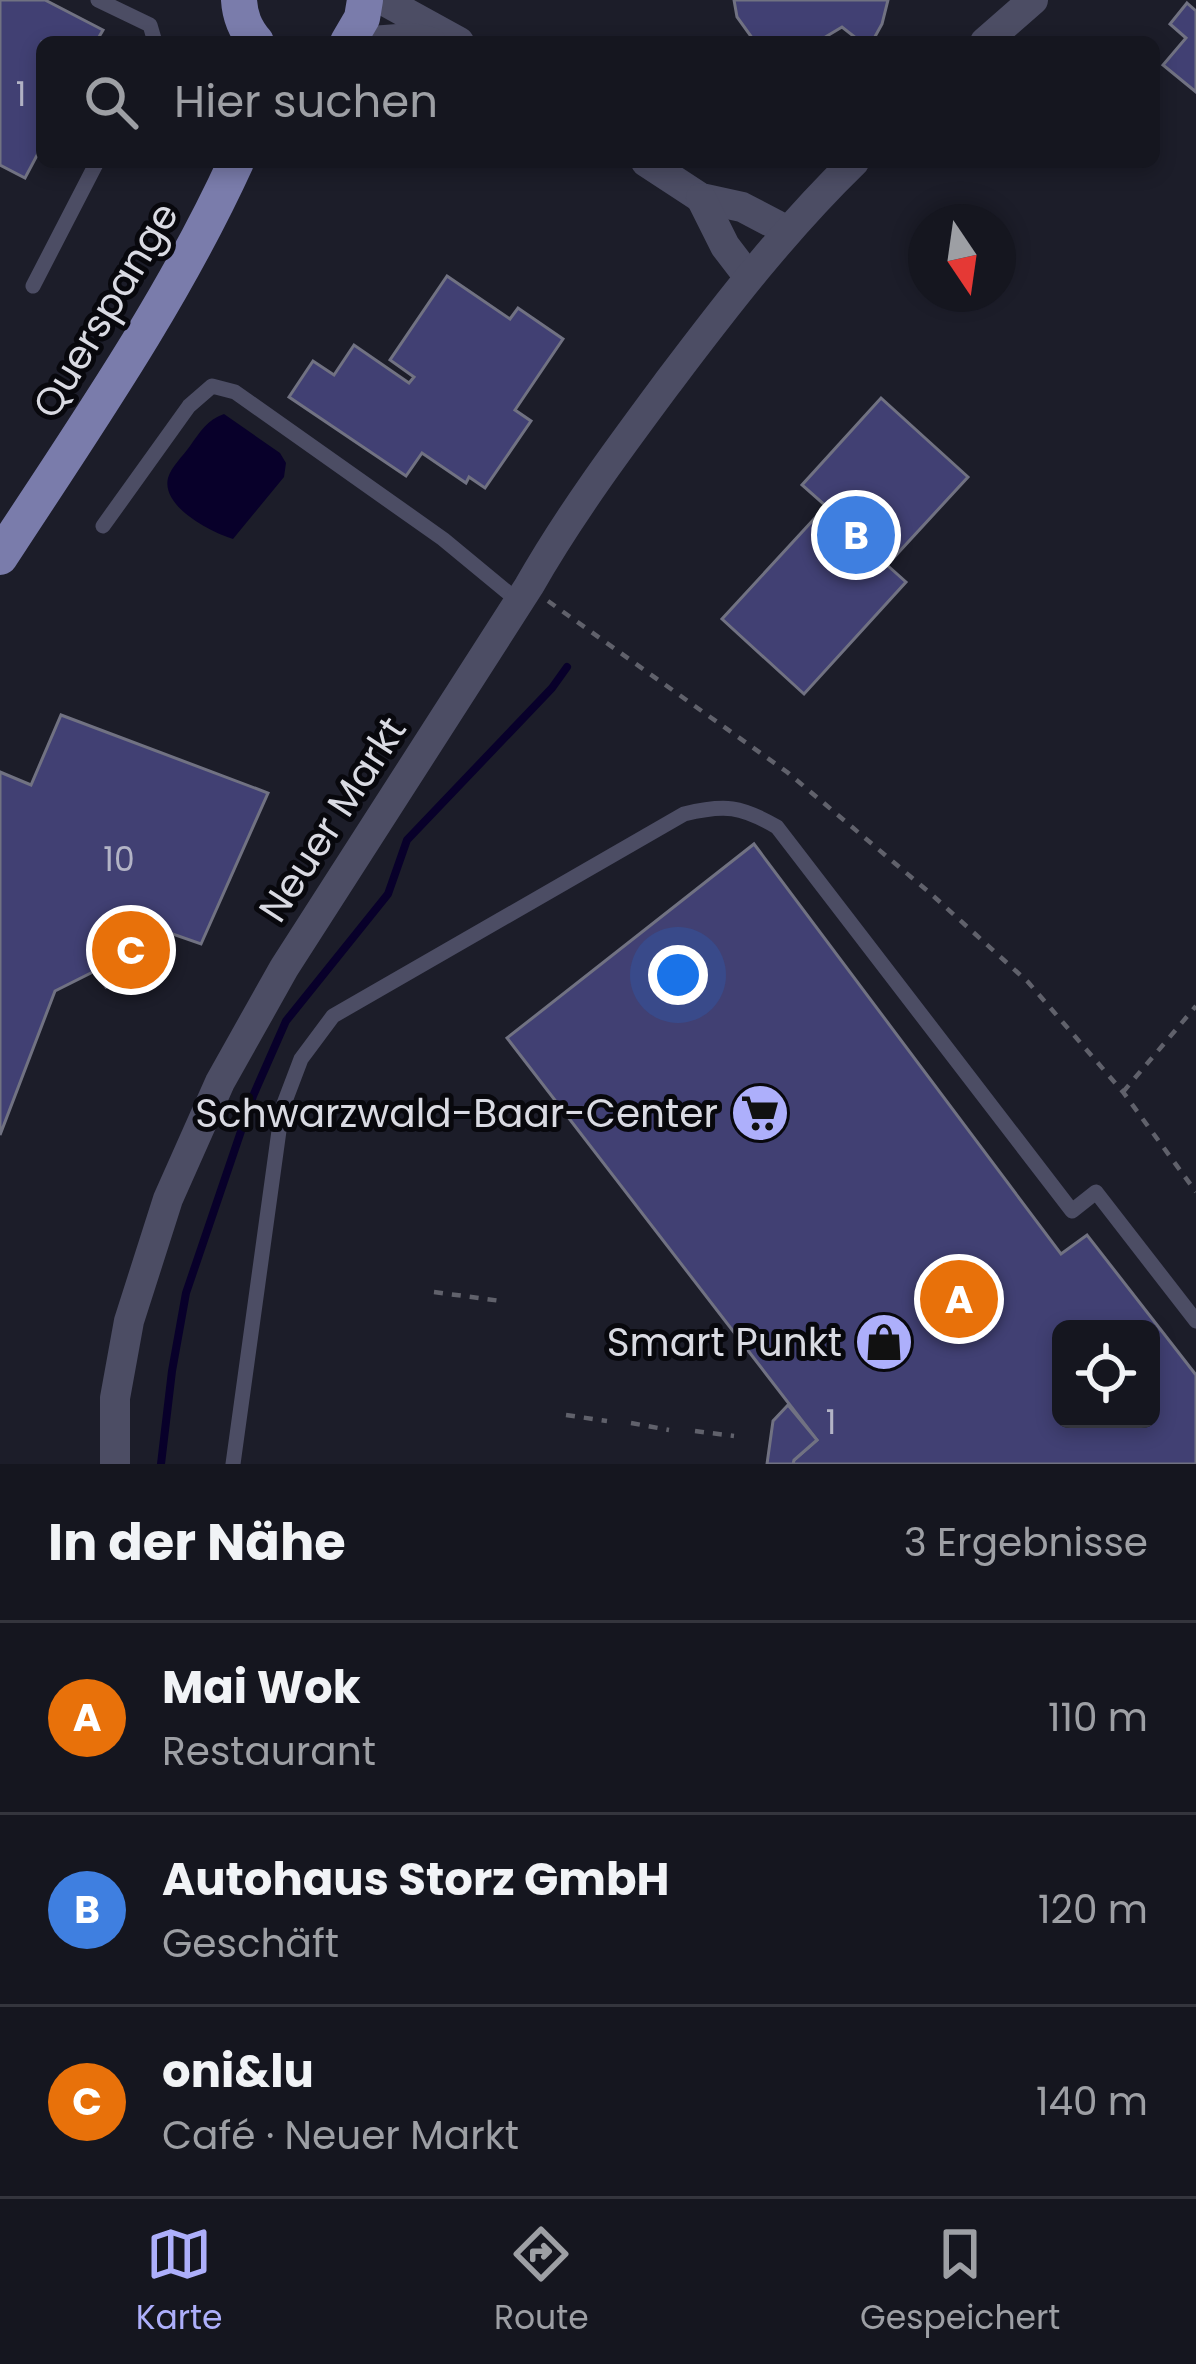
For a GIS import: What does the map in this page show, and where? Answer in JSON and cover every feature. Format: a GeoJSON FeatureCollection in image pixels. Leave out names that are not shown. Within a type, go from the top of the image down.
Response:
{"type":"FeatureCollection","features":[{"type":"Feature","properties":{"kind":"main road"},"geometry":{"type":"LineString","coordinates":[[354,36],[365,0]]}},
{"type":"Feature","properties":{"kind":"main road","name":"Querspange"},"geometry":{"type":"LineString","coordinates":[[0,557],[151,326],[205,231],[233,168]]}},
{"type":"Feature","properties":{"kind":"street"},"geometry":{"type":"LineString","coordinates":[[383,0],[448,36]]}},
{"type":"Feature","properties":{"kind":"street"},"geometry":{"type":"LineString","coordinates":[[992,36],[1034,0]]}},
{"type":"Feature","properties":{"kind":"street"},"geometry":{"type":"LineString","coordinates":[[655,168],[701,198],[742,207],[788,231]]}},
{"type":"Feature","properties":{"kind":"street","name":"Neuer Markt"},"geometry":{"type":"LineString","coordinates":[[115,1464],[115,1398],[129,1321],[168,1198],[220,1082],[284,968],[554,541],[748,276],[848,168]]}},
{"type":"Feature","properties":{"kind":"street"},"geometry":{"type":"LineString","coordinates":[[701,198],[725,246],[748,276]]}},
{"type":"Feature","properties":{"kind":"lane"},"geometry":{"type":"LineString","coordinates":[[98,0],[150,25],[153,36]]}},
{"type":"Feature","properties":{"kind":"lane"},"geometry":{"type":"LineString","coordinates":[[33,286],[94,168]]}},
{"type":"Feature","properties":{"kind":"lane"},"geometry":{"type":"LineString","coordinates":[[103,526],[189,406],[212,386],[235,392],[524,593]]}},
{"type":"Feature","properties":{"kind":"lane"},"geometry":{"type":"LineString","coordinates":[[232,1464],[282,1109],[301,1059],[334,1016],[684,814],[717,806],[748,810],[777,827],[1072,1211],[1096,1192],[1196,1321]]}},
{"type":"Feature","properties":{"kind":"path"},"geometry":{"type":"LineString","coordinates":[[524,593],[787,772],[930,893],[1028,982],[1123,1092],[1196,1192]]}},
{"type":"Feature","properties":{"kind":"path"},"geometry":{"type":"LineString","coordinates":[[1123,1092],[1196,1006]]}},
{"type":"Feature","properties":{"kind":"path"},"geometry":{"type":"LineString","coordinates":[[434,1292],[501,1301]]}},
{"type":"Feature","properties":{"kind":"path"},"geometry":{"type":"LineString","coordinates":[[566,1415],[607,1421]]}},
{"type":"Feature","properties":{"kind":"path"},"geometry":{"type":"LineString","coordinates":[[631,1423],[669,1430]]}},
{"type":"Feature","properties":{"kind":"path"},"geometry":{"type":"LineString","coordinates":[[694,1431],[734,1436]]}},
{"type":"Feature","properties":{"kind":"shaded area"},"geometry":{"type":"Polygon","coordinates":[[[224,414],[280,453],[286,463],[284,477],[233,539],[190,517],[168,489],[174,466],[204,427],[224,414]]]}},
{"type":"Feature","properties":{"kind":"building"},"geometry":{"type":"Polygon","coordinates":[[[0,0],[45,0],[103,30],[100,36],[36,36],[36,157],[25,178],[0,165],[0,0]]]}},
{"type":"Feature","properties":{"kind":"building"},"geometry":{"type":"Polygon","coordinates":[[[734,0],[888,0],[875,36],[853,36],[842,27],[827,36],[751,36],[737,17],[734,0]]]}},
{"type":"Feature","properties":{"kind":"building"},"geometry":{"type":"Polygon","coordinates":[[[1187,3],[1196,11],[1196,92],[1163,65],[1186,38],[1170,24],[1187,3]]]}},
{"type":"Feature","properties":{"kind":"building"},"geometry":{"type":"Polygon","coordinates":[[[447,276],[510,319],[518,308],[563,339],[515,410],[531,421],[485,488],[469,477],[466,483],[422,453],[406,476],[289,397],[313,361],[334,375],[354,345],[409,383],[414,377],[390,360],[447,276]]]}},
{"type":"Feature","properties":{"kind":"building"},"geometry":{"type":"Polygon","coordinates":[[[881,398],[968,477],[887,565],[906,582],[804,694],[722,619],[826,506],[802,485],[881,398]]]}},
{"type":"Feature","properties":{"kind":"building"},"geometry":{"type":"Polygon","coordinates":[[[61,715],[268,793],[201,944],[147,925],[154,944],[136,953],[140,971],[106,987],[95,971],[55,991],[0,1135],[0,772],[31,785],[61,715]]]}},
{"type":"Feature","properties":{"kind":"building","name":"Schwarzwald-Baar-Center"},"geometry":{"type":"Polygon","coordinates":[[[754,844],[1061,1254],[1087,1235],[1153,1320],[1052,1320],[1052,1428],[1160,1428],[1160,1329],[1196,1375],[1196,1464],[793,1464],[817,1440],[507,1038],[754,844]]]}},
{"type":"Feature","properties":{"kind":"building","name":"Smart Punkt"},"geometry":{"type":"Polygon","coordinates":[[[893,1319],[909,1343],[877,1365],[859,1341],[893,1319]]]}},
{"type":"Feature","properties":{"kind":"building"},"geometry":{"type":"Polygon","coordinates":[[[788,1405],[817,1440],[793,1464],[767,1464],[773,1421],[788,1405]]]}},
{"type":"Feature","properties":{"kind":"waterway"},"geometry":{"type":"LineString","coordinates":[[161,1464],[186,1293],[253,1096],[286,1021],[388,894],[407,840],[567,667]]}},
{"type":"Feature","properties":{"kind":"place","name":"Autohaus Storz GmbH"},"geometry":{"type":"Point","coordinates":[856,535]}},
{"type":"Feature","properties":{"kind":"place","name":"oni&lu"},"geometry":{"type":"Point","coordinates":[131,950]}},
{"type":"Feature","properties":{"kind":"place","name":"Schwarzwald-Baar-Center"},"geometry":{"type":"Point","coordinates":[760,1113]}},
{"type":"Feature","properties":{"kind":"place","name":"Mai Wok"},"geometry":{"type":"Point","coordinates":[959,1299]}},
{"type":"Feature","properties":{"kind":"place","name":"Smart Punkt"},"geometry":{"type":"Point","coordinates":[884,1342]}}]}
